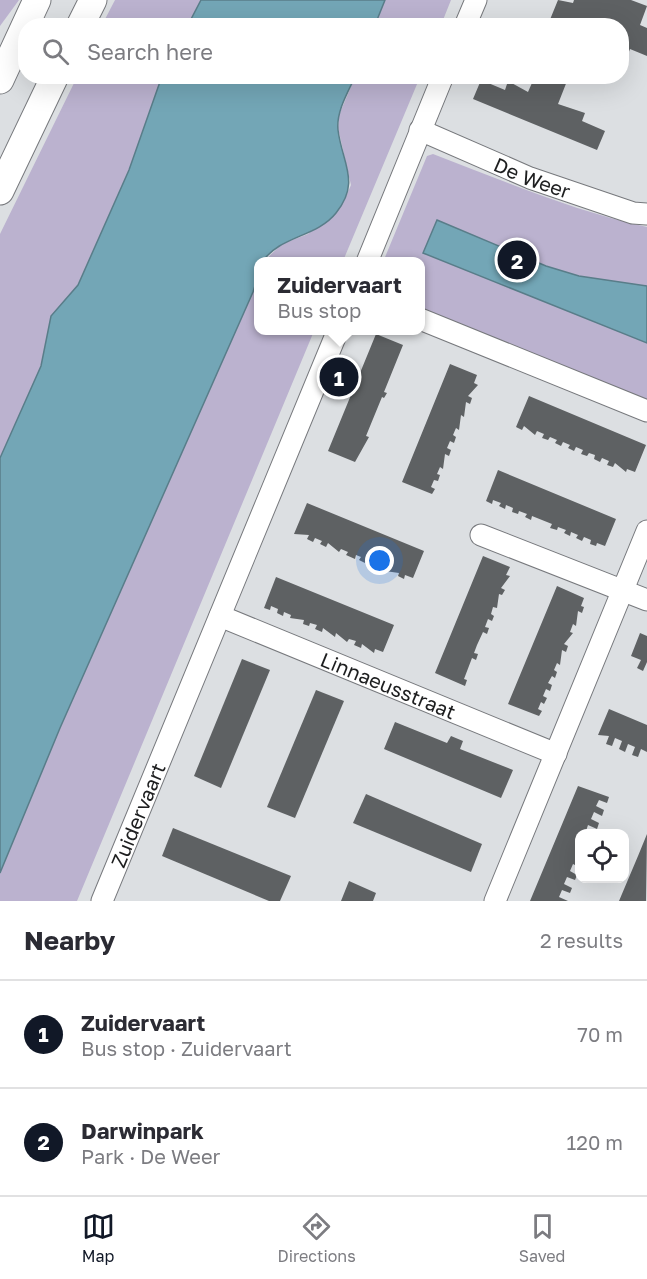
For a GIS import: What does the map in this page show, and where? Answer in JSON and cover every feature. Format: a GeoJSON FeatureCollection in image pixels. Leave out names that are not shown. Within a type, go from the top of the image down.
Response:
{"type":"FeatureCollection","features":[{"type":"Feature","properties":{"kind":"main road"},"geometry":{"type":"LineString","coordinates":[[29,18],[37,0]]}},
{"type":"Feature","properties":{"kind":"main road"},"geometry":{"type":"LineString","coordinates":[[84,18],[93,0]]}},
{"type":"Feature","properties":{"kind":"main road"},"geometry":{"type":"LineString","coordinates":[[0,51],[18,34]]}},
{"type":"Feature","properties":{"kind":"main road"},"geometry":{"type":"LineString","coordinates":[[0,80],[18,42]]}},
{"type":"Feature","properties":{"kind":"main road"},"geometry":{"type":"LineString","coordinates":[[0,191],[52,84]]}},
{"type":"Feature","properties":{"kind":"street"},"geometry":{"type":"LineString","coordinates":[[468,18],[476,0]]}},
{"type":"Feature","properties":{"kind":"street"},"geometry":{"type":"LineString","coordinates":[[369,257],[440,84]]}},
{"type":"Feature","properties":{"kind":"street","name":"De Weer"},"geometry":{"type":"LineString","coordinates":[[420,130],[530,178],[633,213],[647,214]]}},
{"type":"Feature","properties":{"kind":"street"},"geometry":{"type":"LineString","coordinates":[[425,321],[647,411]]}},
{"type":"Feature","properties":{"kind":"street","name":"Zuidervaart"},"geometry":{"type":"LineString","coordinates":[[102,901],[336,335]]}},
{"type":"Feature","properties":{"kind":"street"},"geometry":{"type":"LineString","coordinates":[[495,901],[647,531]]}},
{"type":"Feature","properties":{"kind":"street"},"geometry":{"type":"LineString","coordinates":[[481,535],[647,600]]}},
{"type":"Feature","properties":{"kind":"street","name":"Linnaeusstraat"},"geometry":{"type":"LineString","coordinates":[[220,616],[556,754]]}},
{"type":"Feature","properties":{"kind":"shaded area"},"geometry":{"type":"Polygon","coordinates":[[[0,0],[19,0],[0,26],[0,0]]]}},
{"type":"Feature","properties":{"kind":"shaded area"},"geometry":{"type":"Polygon","coordinates":[[[115,0],[201,0],[192,18],[106,18],[115,0]]]}},
{"type":"Feature","properties":{"kind":"shaded area"},"geometry":{"type":"Polygon","coordinates":[[[385,0],[451,0],[444,18],[378,18],[385,0]]]}},
{"type":"Feature","properties":{"kind":"shaded area"},"geometry":{"type":"Polygon","coordinates":[[[74,84],[160,84],[129,170],[78,285],[51,316],[41,366],[0,458],[0,234],[74,84]]]}},
{"type":"Feature","properties":{"kind":"shaded area"},"geometry":{"type":"Polygon","coordinates":[[[352,84],[417,84],[345,257],[268,257],[282,244],[308,234],[344,201],[351,185],[338,128],[339,115],[352,84]]]}},
{"type":"Feature","properties":{"kind":"shaded area"},"geometry":{"type":"Polygon","coordinates":[[[433,154],[565,204],[647,227],[647,403],[425,310],[425,257],[385,257],[427,156],[433,154]]]}},
{"type":"Feature","properties":{"kind":"shaded area"},"geometry":{"type":"Polygon","coordinates":[[[254,285],[254,335],[312,335],[77,901],[0,901],[0,873],[60,728],[254,285]]]}},
{"type":"Feature","properties":{"kind":"water"},"geometry":{"type":"Polygon","coordinates":[[[201,0],[385,0],[378,18],[192,18],[201,0]]]}},
{"type":"Feature","properties":{"kind":"water"},"geometry":{"type":"Polygon","coordinates":[[[159,84],[352,84],[343,102],[338,123],[349,182],[343,202],[336,213],[319,227],[279,246],[266,257],[254,257],[253,292],[60,728],[0,873],[0,458],[41,366],[51,316],[78,285],[129,170],[159,84]]]}},
{"type":"Feature","properties":{"kind":"water"},"geometry":{"type":"Polygon","coordinates":[[[437,220],[546,266],[579,276],[647,286],[647,343],[423,253],[437,220]]]}},
{"type":"Feature","properties":{"kind":"building"},"geometry":{"type":"Polygon","coordinates":[[[558,0],[573,3],[574,0],[631,0],[647,6],[640,25],[647,28],[647,56],[630,49],[629,52],[629,18],[551,18],[558,0]]]}},
{"type":"Feature","properties":{"kind":"building"},"geometry":{"type":"Polygon","coordinates":[[[479,84],[491,84],[505,90],[507,84],[513,84],[528,92],[532,84],[566,84],[558,104],[585,113],[582,121],[605,131],[597,150],[473,99],[479,84]]]}},
{"type":"Feature","properties":{"kind":"building"},"geometry":{"type":"Polygon","coordinates":[[[376,335],[403,345],[384,392],[387,393],[384,398],[382,397],[366,436],[369,437],[355,462],[328,451],[376,335]]]}},
{"type":"Feature","properties":{"kind":"building"},"geometry":{"type":"Polygon","coordinates":[[[450,364],[477,375],[474,383],[478,385],[468,396],[472,398],[470,404],[466,402],[459,430],[456,428],[453,435],[456,437],[454,443],[450,441],[447,448],[451,450],[449,456],[445,454],[443,469],[440,467],[437,474],[440,475],[438,481],[434,480],[431,487],[435,489],[432,494],[402,482],[450,364]]]}},
{"type":"Feature","properties":{"kind":"building"},"geometry":{"type":"Polygon","coordinates":[[[529,396],[646,445],[635,472],[627,469],[626,472],[615,463],[613,467],[607,465],[609,461],[602,458],[600,462],[594,459],[595,455],[581,454],[583,450],[576,447],[574,451],[568,448],[570,445],[563,442],[561,446],[555,443],[557,440],[550,437],[548,440],[542,438],[544,434],[537,431],[535,435],[524,426],[522,430],[516,427],[529,396]]]}},
{"type":"Feature","properties":{"kind":"building"},"geometry":{"type":"Polygon","coordinates":[[[498,470],[616,519],[605,546],[597,543],[596,546],[590,544],[591,540],[584,537],[582,541],[576,538],[578,535],[571,532],[570,536],[564,533],[566,530],[558,527],[557,530],[550,528],[552,524],[532,516],[531,520],[525,517],[527,514],[519,511],[518,514],[512,512],[513,508],[506,505],[505,509],[499,506],[501,503],[493,500],[492,504],[486,501],[498,470]]]}},
{"type":"Feature","properties":{"kind":"building"},"geometry":{"type":"Polygon","coordinates":[[[307,503],[424,551],[413,578],[405,575],[404,579],[398,576],[399,573],[385,571],[387,567],[379,564],[378,568],[372,566],[374,562],[366,559],[365,563],[359,560],[361,557],[356,555],[355,559],[346,555],[348,552],[341,549],[339,552],[328,543],[326,547],[320,544],[322,541],[315,538],[313,542],[307,539],[309,535],[294,534],[307,503]]]}},
{"type":"Feature","properties":{"kind":"building"},"geometry":{"type":"Polygon","coordinates":[[[483,556],[510,567],[506,575],[510,576],[501,588],[505,590],[502,595],[499,594],[497,608],[493,607],[492,621],[488,619],[485,627],[489,628],[487,634],[483,632],[477,645],[474,653],[478,654],[476,660],[472,658],[464,679],[467,680],[465,686],[435,673],[483,556]]]}},
{"type":"Feature","properties":{"kind":"building"},"geometry":{"type":"Polygon","coordinates":[[[276,577],[394,625],[383,652],[375,649],[374,653],[362,644],[361,648],[354,645],[356,641],[349,639],[347,642],[336,633],[335,637],[323,628],[322,632],[315,629],[317,625],[303,624],[304,620],[290,618],[291,615],[284,612],[283,616],[277,613],[278,609],[271,606],[270,610],[264,608],[276,577]]]}},
{"type":"Feature","properties":{"kind":"building"},"geometry":{"type":"Polygon","coordinates":[[[557,586],[584,598],[581,606],[584,607],[582,613],[578,611],[576,626],[573,624],[570,632],[573,633],[564,644],[568,646],[566,652],[562,650],[560,665],[557,663],[554,670],[557,672],[555,678],[552,676],[548,683],[552,685],[550,691],[546,689],[543,696],[547,698],[544,704],[541,702],[538,709],[542,711],[539,716],[508,704],[557,586]]]}},
{"type":"Feature","properties":{"kind":"building"},"geometry":{"type":"Polygon","coordinates":[[[640,633],[647,636],[647,662],[643,671],[637,668],[641,660],[631,656],[640,633]]]}},
{"type":"Feature","properties":{"kind":"building"},"geometry":{"type":"Polygon","coordinates":[[[242,659],[270,670],[221,788],[194,776],[242,659]]]}},
{"type":"Feature","properties":{"kind":"building"},"geometry":{"type":"Polygon","coordinates":[[[316,690],[344,701],[295,818],[267,807],[316,690]]]}},
{"type":"Feature","properties":{"kind":"building"},"geometry":{"type":"Polygon","coordinates":[[[609,709],[647,725],[647,752],[641,749],[638,757],[632,755],[635,747],[628,744],[625,752],[619,749],[622,741],[615,738],[612,746],[606,744],[609,736],[598,735],[609,709]]]}},
{"type":"Feature","properties":{"kind":"building"},"geometry":{"type":"Polygon","coordinates":[[[395,722],[447,743],[451,736],[463,741],[460,749],[513,770],[501,798],[384,749],[395,722]]]}},
{"type":"Feature","properties":{"kind":"building"},"geometry":{"type":"Polygon","coordinates":[[[578,786],[609,797],[607,803],[599,800],[596,806],[604,810],[602,816],[594,812],[591,819],[599,823],[597,829],[588,825],[587,829],[575,829],[575,865],[573,864],[570,871],[575,874],[575,880],[567,877],[564,884],[572,888],[570,893],[562,890],[559,897],[568,901],[530,901],[578,786]]]}},
{"type":"Feature","properties":{"kind":"building"},"geometry":{"type":"Polygon","coordinates":[[[366,794],[482,844],[471,872],[353,823],[366,794]]]}},
{"type":"Feature","properties":{"kind":"building"},"geometry":{"type":"Polygon","coordinates":[[[173,828],[291,876],[280,901],[269,901],[162,856],[173,828]]]}},
{"type":"Feature","properties":{"kind":"building"},"geometry":{"type":"Polygon","coordinates":[[[647,834],[646,901],[619,901],[627,883],[629,883],[647,834]]]}},
{"type":"Feature","properties":{"kind":"building"},"geometry":{"type":"Polygon","coordinates":[[[349,881],[376,893],[373,901],[341,901],[349,881]]]}},
{"type":"Feature","properties":{"kind":"place","name":"Darwinpark"},"geometry":{"type":"Point","coordinates":[517,260]}},
{"type":"Feature","properties":{"kind":"place","name":"Zuidervaart"},"geometry":{"type":"Point","coordinates":[339,377]}}]}
